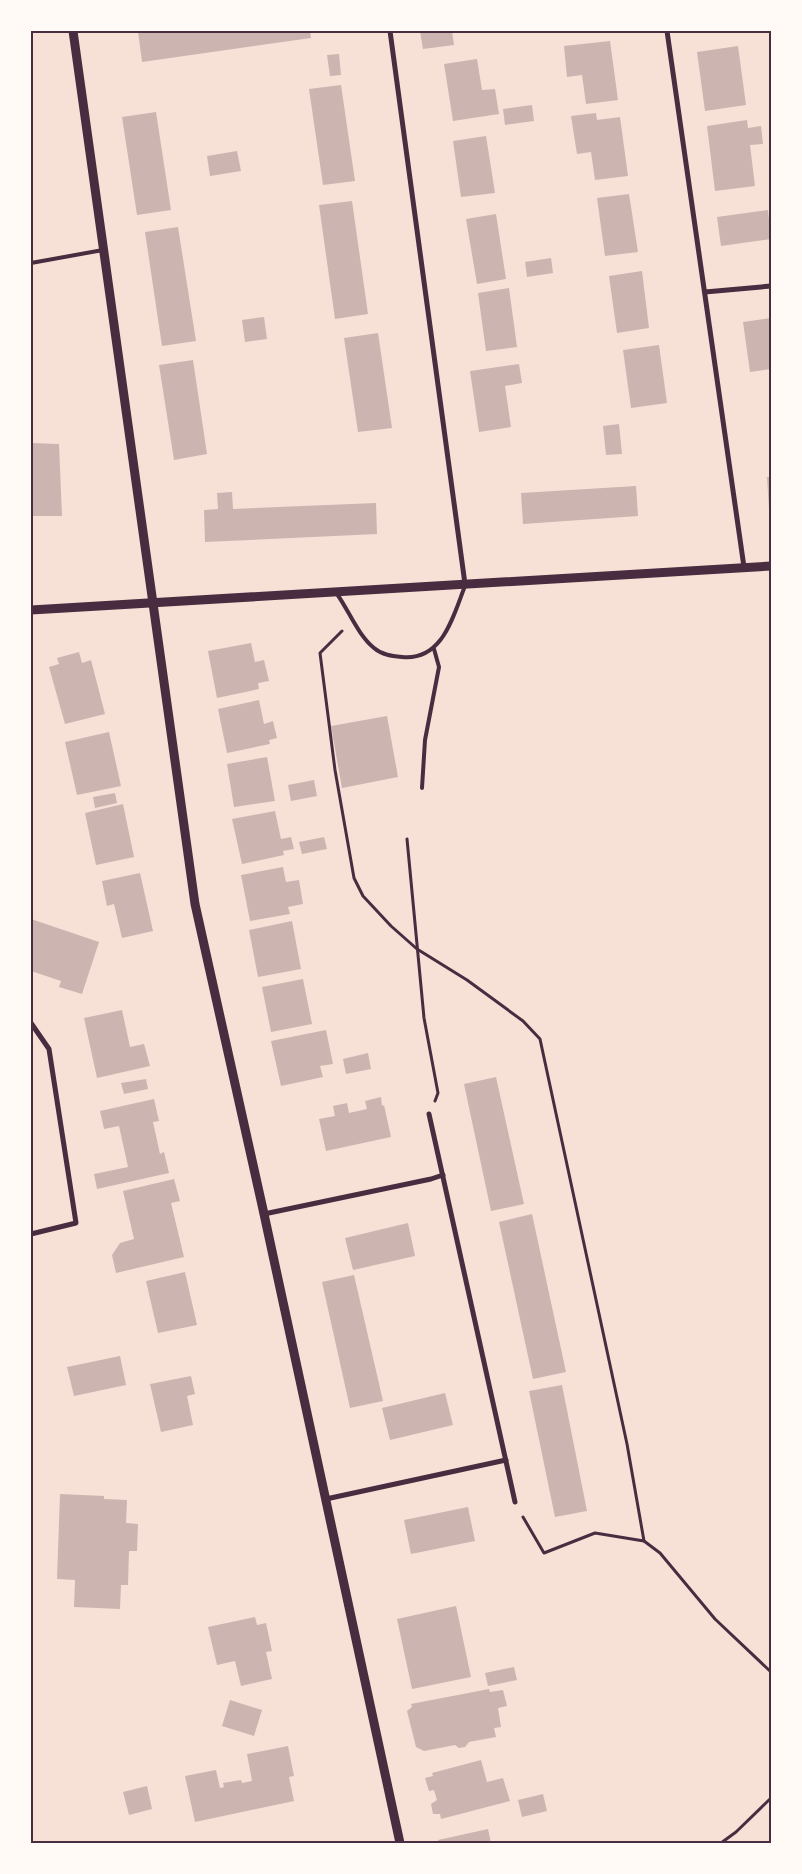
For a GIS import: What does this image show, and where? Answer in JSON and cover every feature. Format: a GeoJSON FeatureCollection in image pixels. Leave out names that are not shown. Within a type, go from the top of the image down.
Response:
{"type":"FeatureCollection","features":[{"type":"Feature","properties":{"kind":"street"},"geometry":{"type":"LineString","coordinates":[[73,31],[195,904],[400,1843]]}},
{"type":"Feature","properties":{"kind":"street"},"geometry":{"type":"LineString","coordinates":[[390,31],[466,584]]}},
{"type":"Feature","properties":{"kind":"street"},"geometry":{"type":"LineString","coordinates":[[667,31],[744,567]]}},
{"type":"Feature","properties":{"kind":"street"},"geometry":{"type":"LineString","coordinates":[[705,292],[771,286]]}},
{"type":"Feature","properties":{"kind":"street"},"geometry":{"type":"LineString","coordinates":[[31,610],[771,566]]}},
{"type":"Feature","properties":{"kind":"street"},"geometry":{"type":"LineString","coordinates":[[31,1023],[49,1049],[76,1222],[31,1234]]}},
{"type":"Feature","properties":{"kind":"street"},"geometry":{"type":"LineString","coordinates":[[429,1114],[515,1502]]}},
{"type":"Feature","properties":{"kind":"street"},"geometry":{"type":"LineString","coordinates":[[264,1214],[443,1175]]}},
{"type":"Feature","properties":{"kind":"street"},"geometry":{"type":"LineString","coordinates":[[326,1499],[506,1460]]}},
{"type":"Feature","properties":{"kind":"lane"},"geometry":{"type":"LineString","coordinates":[[31,262],[103,250]]}},
{"type":"Feature","properties":{"kind":"lane"},"geometry":{"type":"LineString","coordinates":[[336,591],[373,647],[384,655],[405,658],[420,657],[434,649],[445,636],[466,584]]}},
{"type":"Feature","properties":{"kind":"lane"},"geometry":{"type":"LineString","coordinates":[[422,788],[425,740],[438,667],[434,649]]}},
{"type":"Feature","properties":{"kind":"path"},"geometry":{"type":"LineString","coordinates":[[353,619],[320,653],[335,770],[354,878],[363,896],[416,949],[467,980],[523,1021],[540,1039],[627,1444],[644,1541]]}},
{"type":"Feature","properties":{"kind":"path"},"geometry":{"type":"LineString","coordinates":[[407,839],[424,1018],[438,1093],[429,1114]]}},
{"type":"Feature","properties":{"kind":"path"},"geometry":{"type":"LineString","coordinates":[[515,1502],[544,1553],[595,1533],[644,1541],[660,1553],[714,1619],[771,1672]]}},
{"type":"Feature","properties":{"kind":"path"},"geometry":{"type":"LineString","coordinates":[[721,1843],[736,1832],[771,1798]]}},
{"type":"Feature","properties":{"kind":"building"},"geometry":{"type":"Polygon","coordinates":[[[138,31],[310,31],[311,38],[142,62],[138,31]]]}},
{"type":"Feature","properties":{"kind":"building"},"geometry":{"type":"Polygon","coordinates":[[[420,31],[452,31],[454,45],[423,49],[420,31]]]}},
{"type":"Feature","properties":{"kind":"building"},"geometry":{"type":"Polygon","coordinates":[[[610,41],[618,100],[586,104],[582,75],[567,77],[564,46],[610,41]]]}},
{"type":"Feature","properties":{"kind":"building"},"geometry":{"type":"Polygon","coordinates":[[[738,46],[746,105],[705,111],[697,52],[738,46]]]}},
{"type":"Feature","properties":{"kind":"building"},"geometry":{"type":"Polygon","coordinates":[[[339,54],[341,75],[330,76],[327,55],[339,54]]]}},
{"type":"Feature","properties":{"kind":"building"},"geometry":{"type":"Polygon","coordinates":[[[477,59],[482,90],[495,89],[499,114],[453,121],[444,64],[477,59]]]}},
{"type":"Feature","properties":{"kind":"building"},"geometry":{"type":"Polygon","coordinates":[[[341,85],[355,181],[323,185],[309,89],[341,85]]]}},
{"type":"Feature","properties":{"kind":"building"},"geometry":{"type":"Polygon","coordinates":[[[532,105],[534,121],[505,125],[503,109],[532,105]]]}},
{"type":"Feature","properties":{"kind":"building"},"geometry":{"type":"Polygon","coordinates":[[[156,112],[171,210],[137,215],[122,117],[156,112]]]}},
{"type":"Feature","properties":{"kind":"building"},"geometry":{"type":"Polygon","coordinates":[[[596,113],[597,120],[620,117],[628,176],[595,180],[591,152],[577,154],[571,116],[596,113]]]}},
{"type":"Feature","properties":{"kind":"building"},"geometry":{"type":"Polygon","coordinates":[[[747,120],[748,128],[761,126],[763,144],[750,145],[755,186],[715,191],[707,126],[747,120]]]}},
{"type":"Feature","properties":{"kind":"building"},"geometry":{"type":"Polygon","coordinates":[[[486,136],[495,193],[461,197],[453,141],[486,136]]]}},
{"type":"Feature","properties":{"kind":"building"},"geometry":{"type":"Polygon","coordinates":[[[237,151],[241,171],[210,176],[207,156],[237,151]]]}},
{"type":"Feature","properties":{"kind":"building"},"geometry":{"type":"Polygon","coordinates":[[[629,194],[638,252],[605,256],[597,198],[629,194]]]}},
{"type":"Feature","properties":{"kind":"building"},"geometry":{"type":"Polygon","coordinates":[[[352,201],[368,314],[335,319],[319,205],[352,201]]]}},
{"type":"Feature","properties":{"kind":"building"},"geometry":{"type":"Polygon","coordinates":[[[768,210],[771,239],[721,246],[717,217],[768,210]]]}},
{"type":"Feature","properties":{"kind":"building"},"geometry":{"type":"Polygon","coordinates":[[[496,214],[506,279],[477,284],[466,219],[496,214]]]}},
{"type":"Feature","properties":{"kind":"building"},"geometry":{"type":"Polygon","coordinates":[[[178,227],[196,341],[162,346],[145,232],[178,227]]]}},
{"type":"Feature","properties":{"kind":"building"},"geometry":{"type":"Polygon","coordinates":[[[551,258],[553,273],[527,277],[525,262],[551,258]]]}},
{"type":"Feature","properties":{"kind":"building"},"geometry":{"type":"Polygon","coordinates":[[[642,271],[649,328],[617,333],[609,276],[642,271]]]}},
{"type":"Feature","properties":{"kind":"building"},"geometry":{"type":"Polygon","coordinates":[[[509,288],[517,347],[486,351],[478,293],[509,288]]]}},
{"type":"Feature","properties":{"kind":"building"},"geometry":{"type":"Polygon","coordinates":[[[264,317],[267,339],[245,342],[242,320],[264,317]]]}},
{"type":"Feature","properties":{"kind":"building"},"geometry":{"type":"Polygon","coordinates":[[[771,318],[771,369],[750,372],[743,322],[771,318]]]}},
{"type":"Feature","properties":{"kind":"building"},"geometry":{"type":"Polygon","coordinates":[[[378,333],[392,428],[358,432],[344,338],[378,333]]]}},
{"type":"Feature","properties":{"kind":"building"},"geometry":{"type":"Polygon","coordinates":[[[659,345],[667,403],[631,408],[623,350],[659,345]]]}},
{"type":"Feature","properties":{"kind":"building"},"geometry":{"type":"Polygon","coordinates":[[[193,360],[207,454],[174,460],[159,365],[193,360]]]}},
{"type":"Feature","properties":{"kind":"building"},"geometry":{"type":"Polygon","coordinates":[[[519,364],[522,383],[505,386],[511,427],[479,432],[470,371],[519,364]]]}},
{"type":"Feature","properties":{"kind":"building"},"geometry":{"type":"Polygon","coordinates":[[[619,424],[622,454],[606,455],[603,426],[619,424]]]}},
{"type":"Feature","properties":{"kind":"building"},"geometry":{"type":"Polygon","coordinates":[[[31,443],[59,444],[62,516],[31,516],[31,443]]]}},
{"type":"Feature","properties":{"kind":"building"},"geometry":{"type":"Polygon","coordinates":[[[767,477],[771,477],[771,508],[769,509],[767,477]]]}},
{"type":"Feature","properties":{"kind":"building"},"geometry":{"type":"Polygon","coordinates":[[[636,486],[638,516],[523,524],[521,493],[636,486]]]}},
{"type":"Feature","properties":{"kind":"building"},"geometry":{"type":"Polygon","coordinates":[[[232,492],[233,509],[376,503],[377,534],[205,542],[204,510],[218,509],[217,493],[232,492]]]}},
{"type":"Feature","properties":{"kind":"building"},"geometry":{"type":"Polygon","coordinates":[[[251,643],[255,662],[264,660],[269,681],[258,683],[259,689],[217,698],[208,651],[251,643]]]}},
{"type":"Feature","properties":{"kind":"building"},"geometry":{"type":"Polygon","coordinates":[[[79,652],[82,663],[91,660],[105,714],[65,724],[49,667],[59,664],[57,658],[79,652]]]}},
{"type":"Feature","properties":{"kind":"building"},"geometry":{"type":"Polygon","coordinates":[[[259,700],[264,724],[273,721],[277,738],[269,740],[270,744],[227,753],[218,709],[259,700]]]}},
{"type":"Feature","properties":{"kind":"building"},"geometry":{"type":"Polygon","coordinates":[[[387,716],[398,777],[342,788],[331,726],[387,716]]]}},
{"type":"Feature","properties":{"kind":"building"},"geometry":{"type":"Polygon","coordinates":[[[109,732],[121,786],[77,795],[65,742],[109,732]]]}},
{"type":"Feature","properties":{"kind":"building"},"geometry":{"type":"Polygon","coordinates":[[[267,757],[275,801],[234,807],[227,764],[267,757]]]}},
{"type":"Feature","properties":{"kind":"building"},"geometry":{"type":"Polygon","coordinates":[[[314,780],[317,796],[291,801],[288,785],[314,780]]]}},
{"type":"Feature","properties":{"kind":"building"},"geometry":{"type":"Polygon","coordinates":[[[115,793],[117,803],[95,808],[93,797],[115,793]]]}},
{"type":"Feature","properties":{"kind":"building"},"geometry":{"type":"Polygon","coordinates":[[[123,804],[134,857],[96,865],[85,813],[123,804]]]}},
{"type":"Feature","properties":{"kind":"building"},"geometry":{"type":"Polygon","coordinates":[[[275,811],[281,839],[291,837],[294,849],[283,851],[284,855],[242,864],[232,819],[275,811]]]}},
{"type":"Feature","properties":{"kind":"building"},"geometry":{"type":"Polygon","coordinates":[[[324,837],[327,849],[302,854],[299,842],[324,837]]]}},
{"type":"Feature","properties":{"kind":"building"},"geometry":{"type":"Polygon","coordinates":[[[283,867],[286,882],[299,880],[303,904],[288,907],[290,914],[250,921],[241,875],[283,867]]]}},
{"type":"Feature","properties":{"kind":"building"},"geometry":{"type":"Polygon","coordinates":[[[140,873],[153,931],[122,938],[114,904],[107,906],[102,881],[140,873]]]}},
{"type":"Feature","properties":{"kind":"building"},"geometry":{"type":"Polygon","coordinates":[[[31,919],[99,942],[82,994],[59,987],[61,981],[31,971],[31,919]]]}},
{"type":"Feature","properties":{"kind":"building"},"geometry":{"type":"Polygon","coordinates":[[[292,921],[301,969],[258,977],[249,930],[292,921]]]}},
{"type":"Feature","properties":{"kind":"building"},"geometry":{"type":"Polygon","coordinates":[[[303,979],[312,1024],[271,1032],[262,987],[303,979]]]}},
{"type":"Feature","properties":{"kind":"building"},"geometry":{"type":"Polygon","coordinates":[[[122,1010],[130,1047],[144,1044],[150,1066],[97,1078],[84,1018],[122,1010]]]}},
{"type":"Feature","properties":{"kind":"building"},"geometry":{"type":"Polygon","coordinates":[[[326,1030],[333,1064],[320,1066],[323,1077],[281,1086],[271,1041],[326,1030]]]}},
{"type":"Feature","properties":{"kind":"building"},"geometry":{"type":"Polygon","coordinates":[[[368,1053],[371,1069],[346,1074],[343,1059],[368,1053]]]}},
{"type":"Feature","properties":{"kind":"building"},"geometry":{"type":"Polygon","coordinates":[[[496,1077],[524,1204],[491,1211],[464,1084],[496,1077]]]}},
{"type":"Feature","properties":{"kind":"building"},"geometry":{"type":"Polygon","coordinates":[[[146,1079],[148,1089],[124,1094],[121,1083],[146,1079]]]}},
{"type":"Feature","properties":{"kind":"building"},"geometry":{"type":"Polygon","coordinates":[[[381,1097],[391,1137],[326,1151],[319,1119],[335,1116],[333,1106],[347,1103],[349,1113],[367,1109],[365,1101],[381,1097]]]}},
{"type":"Feature","properties":{"kind":"building"},"geometry":{"type":"Polygon","coordinates":[[[154,1099],[159,1121],[153,1122],[160,1154],[164,1152],[169,1173],[97,1189],[94,1174],[128,1167],[119,1126],[104,1129],[100,1111],[154,1099]]]}},
{"type":"Feature","properties":{"kind":"building"},"geometry":{"type":"Polygon","coordinates":[[[174,1179],[180,1201],[171,1203],[184,1257],[116,1273],[112,1255],[120,1243],[134,1239],[123,1191],[174,1179]]]}},
{"type":"Feature","properties":{"kind":"building"},"geometry":{"type":"Polygon","coordinates":[[[532,1214],[566,1372],[533,1379],[499,1222],[532,1214]]]}},
{"type":"Feature","properties":{"kind":"building"},"geometry":{"type":"Polygon","coordinates":[[[408,1223],[415,1256],[353,1270],[345,1238],[408,1223]]]}},
{"type":"Feature","properties":{"kind":"building"},"geometry":{"type":"Polygon","coordinates":[[[185,1272],[197,1325],[158,1333],[146,1281],[185,1272]]]}},
{"type":"Feature","properties":{"kind":"building"},"geometry":{"type":"Polygon","coordinates":[[[354,1275],[383,1401],[350,1408],[322,1282],[354,1275]]]}},
{"type":"Feature","properties":{"kind":"building"},"geometry":{"type":"Polygon","coordinates":[[[120,1356],[126,1385],[74,1396],[67,1367],[120,1356]]]}},
{"type":"Feature","properties":{"kind":"building"},"geometry":{"type":"Polygon","coordinates":[[[191,1376],[195,1394],[187,1396],[193,1425],[161,1432],[150,1384],[191,1376]]]}},
{"type":"Feature","properties":{"kind":"building"},"geometry":{"type":"Polygon","coordinates":[[[562,1385],[587,1511],[555,1517],[529,1391],[562,1385]]]}},
{"type":"Feature","properties":{"kind":"building"},"geometry":{"type":"Polygon","coordinates":[[[445,1393],[453,1425],[390,1440],[382,1408],[445,1393]]]}},
{"type":"Feature","properties":{"kind":"building"},"geometry":{"type":"Polygon","coordinates":[[[60,1494],[104,1496],[104,1499],[127,1500],[126,1523],[138,1524],[137,1551],[129,1551],[128,1585],[121,1585],[120,1609],[74,1607],[75,1580],[57,1579],[60,1494]]]}},
{"type":"Feature","properties":{"kind":"building"},"geometry":{"type":"Polygon","coordinates":[[[468,1507],[475,1541],[411,1554],[404,1520],[468,1507]]]}},
{"type":"Feature","properties":{"kind":"building"},"geometry":{"type":"Polygon","coordinates":[[[456,1606],[471,1677],[412,1689],[397,1619],[456,1606]]]}},
{"type":"Feature","properties":{"kind":"building"},"geometry":{"type":"Polygon","coordinates":[[[255,1617],[257,1625],[266,1623],[272,1651],[266,1652],[272,1679],[241,1686],[235,1661],[217,1665],[208,1627],[255,1617]]]}},
{"type":"Feature","properties":{"kind":"building"},"geometry":{"type":"Polygon","coordinates":[[[514,1667],[517,1680],[488,1686],[485,1673],[514,1667]]]}},
{"type":"Feature","properties":{"kind":"building"},"geometry":{"type":"Polygon","coordinates":[[[489,1689],[490,1692],[503,1690],[507,1706],[498,1708],[501,1727],[494,1728],[496,1737],[469,1742],[465,1747],[459,1748],[455,1745],[424,1751],[416,1747],[407,1711],[412,1707],[411,1704],[489,1689]]]}},
{"type":"Feature","properties":{"kind":"building"},"geometry":{"type":"Polygon","coordinates":[[[230,1700],[262,1710],[254,1736],[222,1726],[230,1700]]]}},
{"type":"Feature","properties":{"kind":"building"},"geometry":{"type":"Polygon","coordinates":[[[288,1746],[294,1776],[289,1777],[294,1801],[195,1822],[185,1776],[216,1770],[220,1788],[224,1787],[223,1783],[241,1780],[242,1783],[252,1781],[247,1754],[288,1746]]]}},
{"type":"Feature","properties":{"kind":"building"},"geometry":{"type":"Polygon","coordinates":[[[481,1760],[487,1782],[503,1778],[510,1801],[441,1819],[440,1814],[433,1814],[431,1804],[437,1800],[434,1790],[429,1791],[425,1778],[433,1776],[432,1773],[481,1760]]]}},
{"type":"Feature","properties":{"kind":"building"},"geometry":{"type":"Polygon","coordinates":[[[147,1786],[152,1809],[129,1815],[123,1792],[147,1786]]]}},
{"type":"Feature","properties":{"kind":"building"},"geometry":{"type":"Polygon","coordinates":[[[543,1794],[547,1811],[522,1817],[518,1800],[543,1794]]]}},
{"type":"Feature","properties":{"kind":"building"},"geometry":{"type":"Polygon","coordinates":[[[488,1829],[491,1843],[439,1843],[438,1840],[488,1829]]]}}]}
